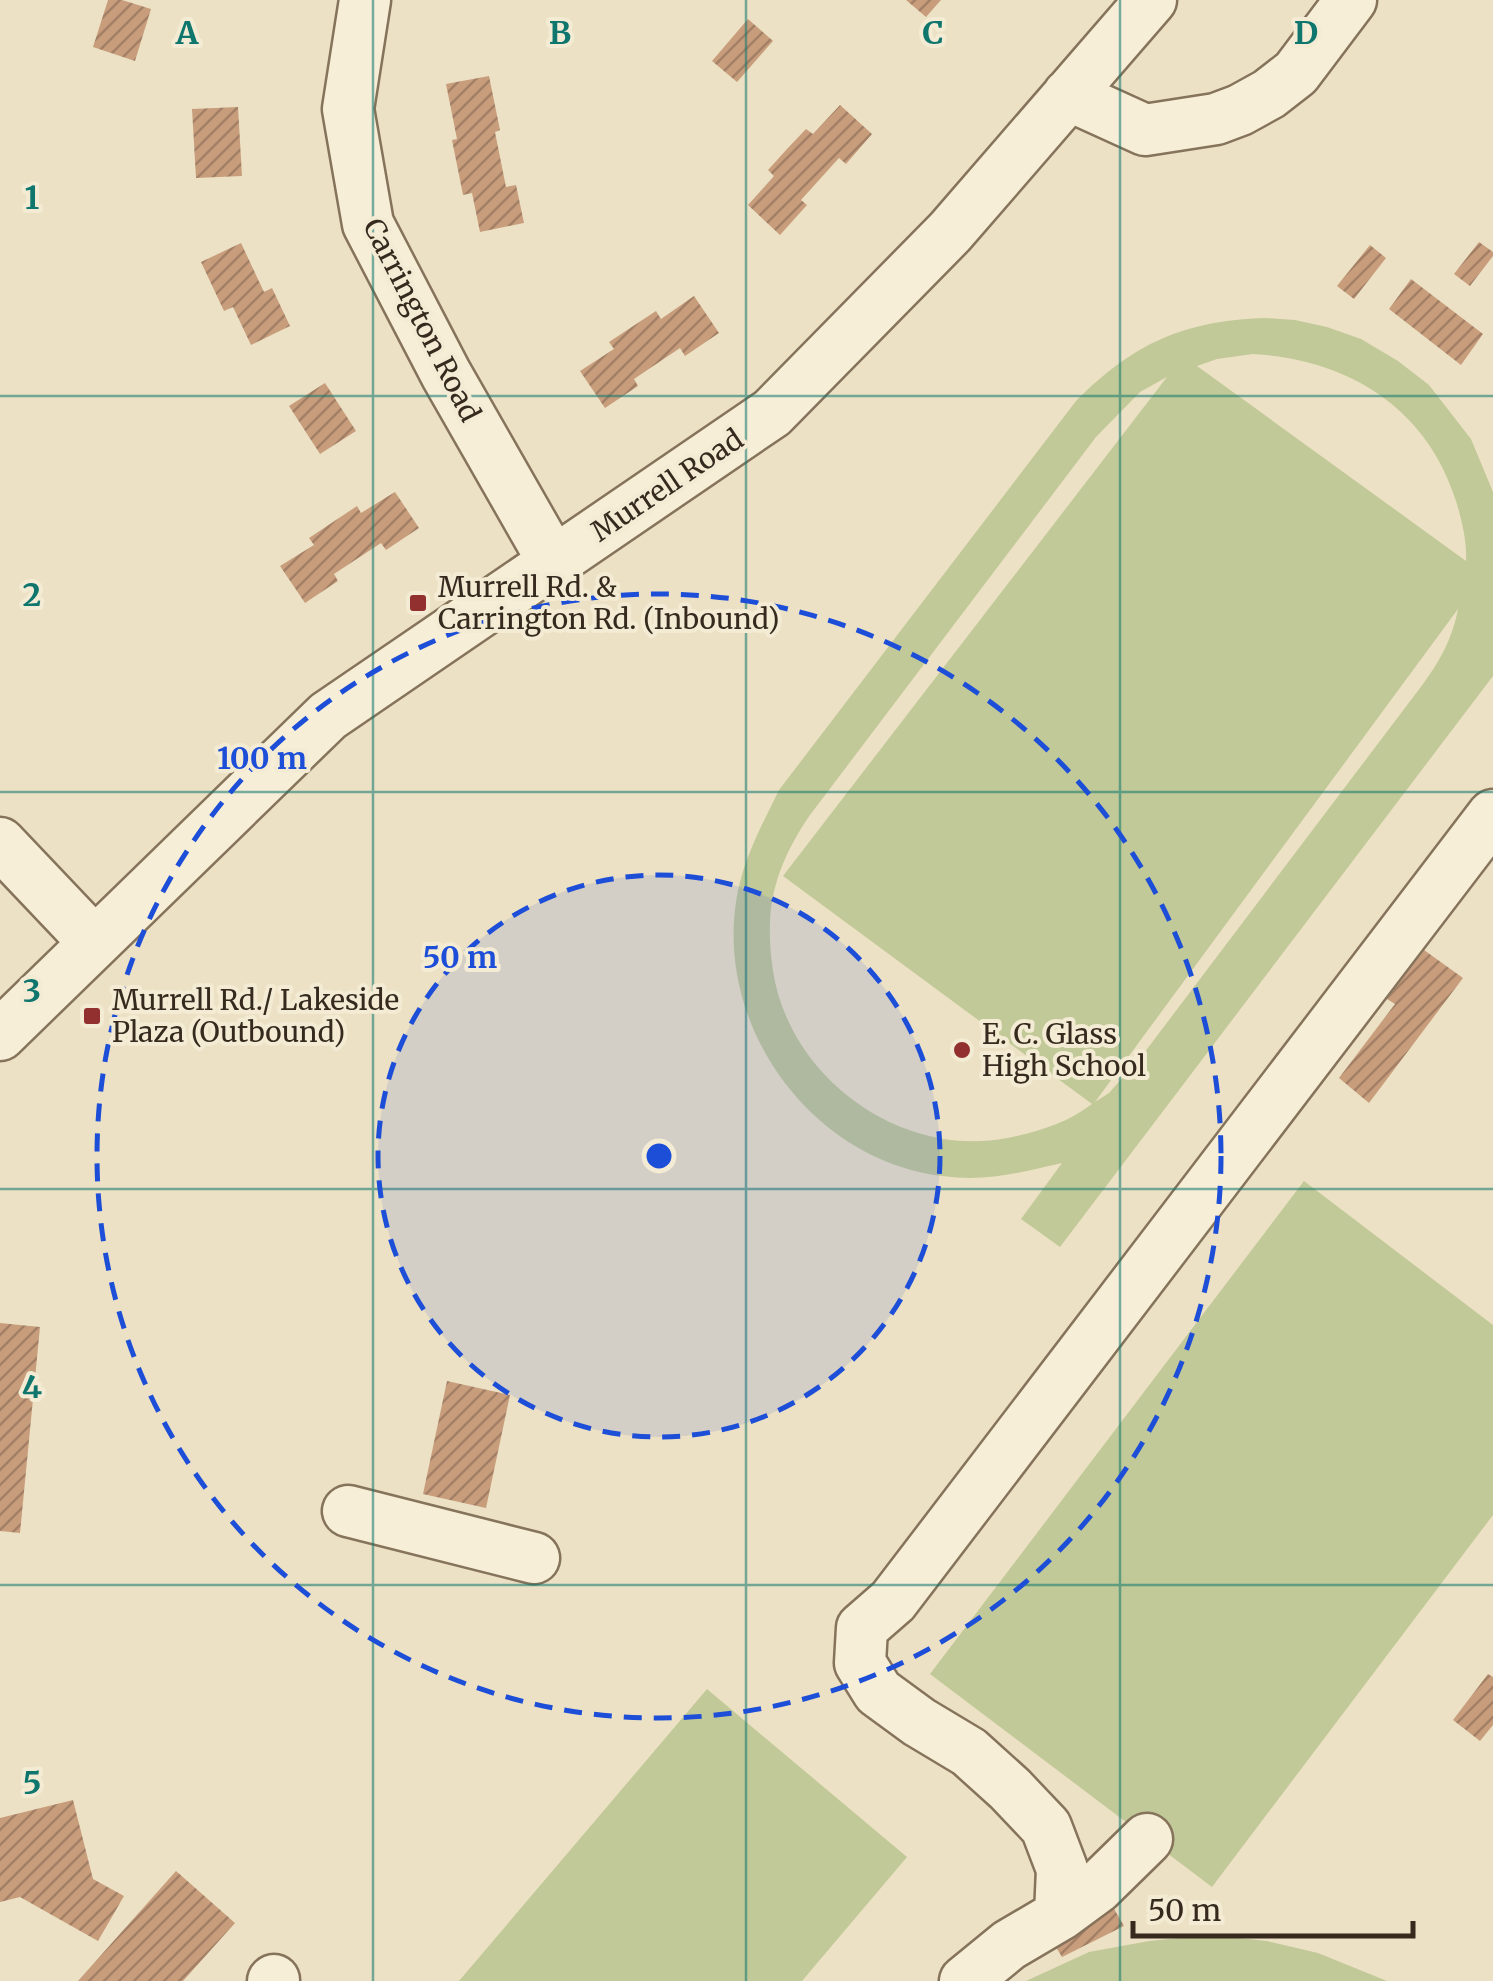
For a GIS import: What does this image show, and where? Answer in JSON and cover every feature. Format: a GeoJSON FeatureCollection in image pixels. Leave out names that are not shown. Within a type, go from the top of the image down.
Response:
{"type":"FeatureCollection","features":[{"type":"Feature","properties":{"kind":"street","name":"Carrington Road"},"geometry":{"type":"LineString","coordinates":[[365,0],[348,108],[368,224],[446,374],[554,562]]}},
{"type":"Feature","properties":{"kind":"street","name":"Murrell Road"},"geometry":{"type":"LineString","coordinates":[[0,1035],[328,716],[772,413],[950,232],[1151,0]]}},
{"type":"Feature","properties":{"kind":"street"},"geometry":{"type":"LineString","coordinates":[[1068,96],[1145,130],[1240,110],[1296,73],[1351,0]]}},
{"type":"Feature","properties":{"kind":"street"},"geometry":{"type":"LineString","coordinates":[[1060,1915],[1062,1869],[1046,1827],[970,1752],[878,1692],[860,1663],[862,1628],[893,1601],[1493,815]]}},
{"type":"Feature","properties":{"kind":"street"},"geometry":{"type":"LineString","coordinates":[[0,843],[94,942]]}},
{"type":"Feature","properties":{"kind":"street"},"geometry":{"type":"LineString","coordinates":[[348,1511],[514,1538]]}},
{"type":"Feature","properties":{"kind":"street"},"geometry":{"type":"LineString","coordinates":[[965,1981],[1009,1945],[1098,1887],[1147,1839]]}},
{"type":"Feature","properties":{"kind":"green space"},"geometry":{"type":"Polygon","coordinates":[[[1236,320],[1295,320],[1361,339],[1429,385],[1471,439],[1493,492],[1493,676],[1060,1247],[1021,1219],[1062,1163],[1002,1176],[942,1176],[895,1165],[853,1144],[815,1116],[784,1081],[759,1041],[742,997],[734,950],[736,902],[753,844],[779,790],[1076,401],[1140,350],[1184,330],[1236,320]],[[1253,354],[1197,366],[1466,561],[1460,516],[1443,468],[1404,415],[1351,378],[1321,366],[1253,354]],[[1167,377],[1140,392],[1096,437],[810,815],[778,878],[771,906],[772,960],[779,997],[793,1031],[838,1088],[867,1110],[900,1127],[935,1137],[971,1141],[1007,1138],[1062,1122],[1092,1104],[783,876],[1167,377]],[[1458,609],[1095,1102],[1109,1093],[1141,1057],[1423,684],[1445,648],[1458,609]]]}},
{"type":"Feature","properties":{"kind":"green space"},"geometry":{"type":"Polygon","coordinates":[[[1304,1181],[1493,1325],[1493,1515],[1212,1887],[930,1674],[1304,1181]]]}},
{"type":"Feature","properties":{"kind":"green space"},"geometry":{"type":"Polygon","coordinates":[[[707,1689],[907,1857],[802,1981],[459,1981],[707,1689]]]}},
{"type":"Feature","properties":{"kind":"green space"},"geometry":{"type":"Polygon","coordinates":[[[1210,1935],[1267,1941],[1318,1953],[1387,1981],[1026,1981],[1089,1952],[1210,1935]]]}},
{"type":"Feature","properties":{"kind":"building"},"geometry":{"type":"Polygon","coordinates":[[[108,0],[151,9],[135,61],[93,47],[108,0]]]}},
{"type":"Feature","properties":{"kind":"building"},"geometry":{"type":"Polygon","coordinates":[[[906,0],[941,0],[926,17],[906,0]]]}},
{"type":"Feature","properties":{"kind":"building"},"geometry":{"type":"Polygon","coordinates":[[[748,19],[773,41],[737,82],[712,61],[748,19]]]}},
{"type":"Feature","properties":{"kind":"building"},"geometry":{"type":"Polygon","coordinates":[[[489,76],[506,187],[516,185],[524,223],[480,232],[472,193],[463,195],[446,84],[489,76]]]}},
{"type":"Feature","properties":{"kind":"building"},"geometry":{"type":"Polygon","coordinates":[[[840,105],[872,134],[846,164],[839,158],[801,200],[807,205],[780,235],[748,205],[774,176],[768,170],[787,149],[806,129],[813,134],[840,105]]]}},
{"type":"Feature","properties":{"kind":"building"},"geometry":{"type":"Polygon","coordinates":[[[238,107],[242,176],[196,178],[192,109],[238,107]]]}},
{"type":"Feature","properties":{"kind":"building"},"geometry":{"type":"Polygon","coordinates":[[[1479,242],[1493,256],[1470,286],[1454,274],[1479,242]]]}},
{"type":"Feature","properties":{"kind":"building"},"geometry":{"type":"Polygon","coordinates":[[[241,243],[264,292],[272,288],[290,326],[251,345],[233,307],[224,311],[201,262],[241,243]]]}},
{"type":"Feature","properties":{"kind":"building"},"geometry":{"type":"Polygon","coordinates":[[[1370,245],[1386,258],[1354,299],[1337,286],[1370,245]]]}},
{"type":"Feature","properties":{"kind":"building"},"geometry":{"type":"Polygon","coordinates":[[[1411,279],[1483,334],[1461,365],[1389,309],[1411,279]]]}},
{"type":"Feature","properties":{"kind":"building"},"geometry":{"type":"Polygon","coordinates":[[[694,296],[719,333],[685,356],[680,348],[634,379],[638,386],[605,408],[580,371],[614,349],[609,342],[656,311],[661,319],[694,296]]]}},
{"type":"Feature","properties":{"kind":"building"},"geometry":{"type":"Polygon","coordinates":[[[325,383],[356,431],[320,454],[289,406],[325,383]]]}},
{"type":"Feature","properties":{"kind":"building"},"geometry":{"type":"Polygon","coordinates":[[[395,492],[419,528],[386,550],[381,543],[334,574],[338,581],[305,603],[280,566],[314,545],[309,538],[357,506],[361,513],[395,492]]]}},
{"type":"Feature","properties":{"kind":"building"},"geometry":{"type":"Polygon","coordinates":[[[1424,950],[1463,978],[1369,1103],[1339,1078],[1395,1004],[1387,999],[1424,950]]]}},
{"type":"Feature","properties":{"kind":"building"},"geometry":{"type":"Polygon","coordinates":[[[0,1323],[40,1327],[20,1533],[0,1531],[0,1323]]]}},
{"type":"Feature","properties":{"kind":"building"},"geometry":{"type":"Polygon","coordinates":[[[447,1381],[510,1395],[486,1508],[423,1494],[447,1381]]]}},
{"type":"Feature","properties":{"kind":"building"},"geometry":{"type":"Polygon","coordinates":[[[1488,1674],[1493,1677],[1493,1725],[1480,1741],[1453,1720],[1488,1674]]]}},
{"type":"Feature","properties":{"kind":"building"},"geometry":{"type":"Polygon","coordinates":[[[73,1800],[93,1879],[124,1896],[98,1941],[20,1897],[0,1902],[0,1818],[73,1800]]]}},
{"type":"Feature","properties":{"kind":"building"},"geometry":{"type":"Polygon","coordinates":[[[176,1871],[235,1923],[183,1981],[78,1981],[176,1871]]]}},
{"type":"Feature","properties":{"kind":"building"},"geometry":{"type":"Polygon","coordinates":[[[1109,1900],[1124,1926],[1062,1957],[1048,1934],[1109,1900]]]}},
{"type":"Feature","properties":{"kind":"place","name":"Murrell Rd. & Carrington Rd. (Inbound)"},"geometry":{"type":"Point","coordinates":[418,603]}},
{"type":"Feature","properties":{"kind":"place","name":"Murrell Rd./ Lakeside Plaza (Outbound)"},"geometry":{"type":"Point","coordinates":[92,1016]}},
{"type":"Feature","properties":{"kind":"place","name":"E. C. Glass High School"},"geometry":{"type":"Point","coordinates":[962,1050]}}]}
